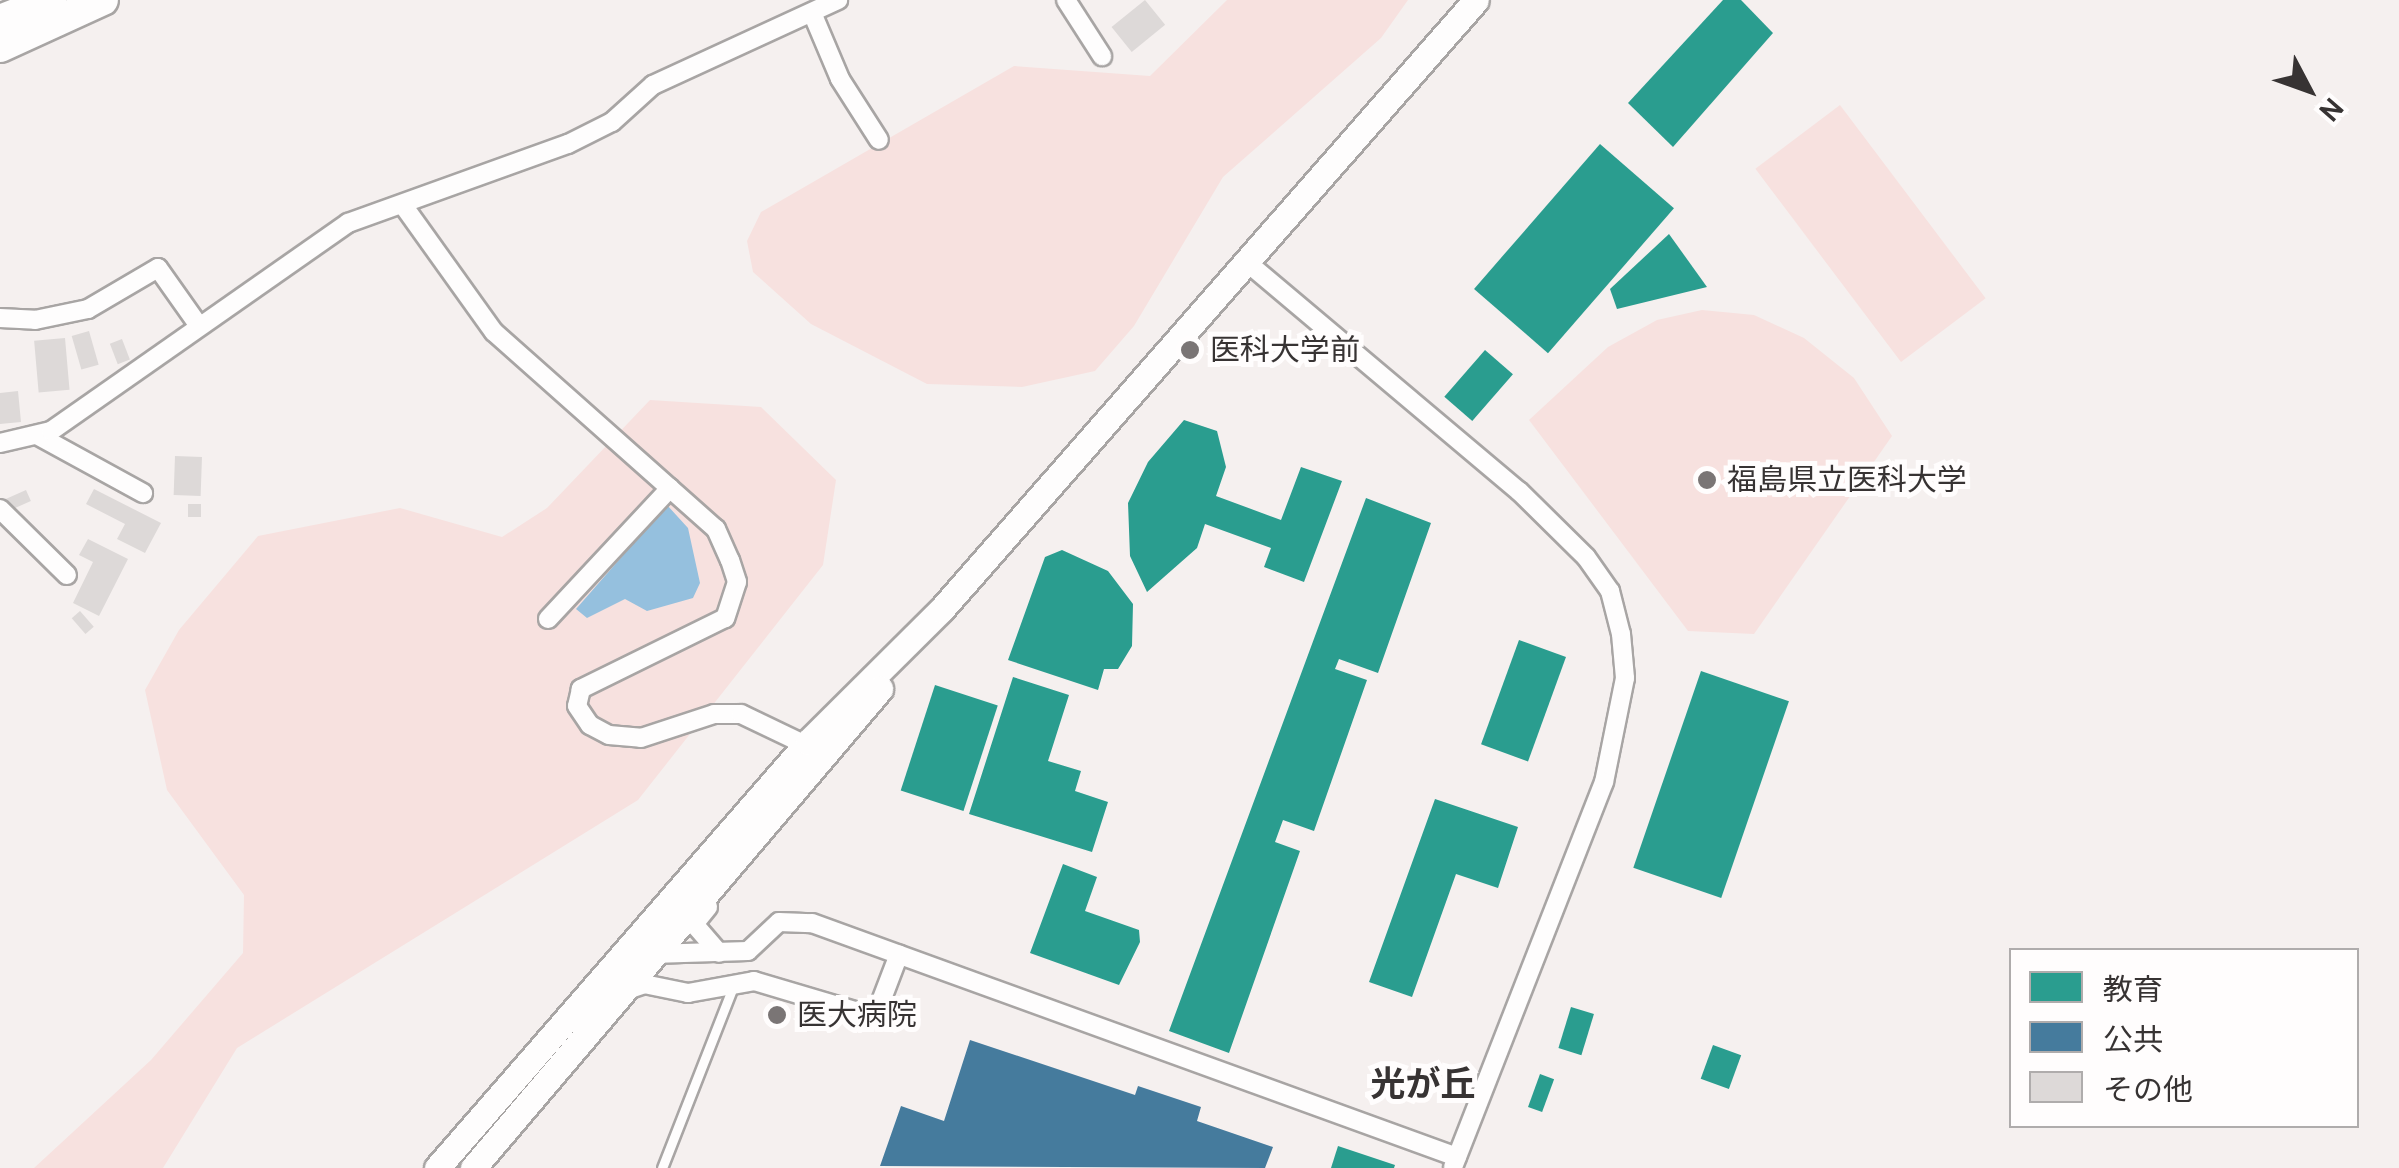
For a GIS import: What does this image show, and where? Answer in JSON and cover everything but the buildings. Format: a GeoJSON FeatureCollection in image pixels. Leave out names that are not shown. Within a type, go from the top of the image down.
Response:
{"type":"FeatureCollection","features":[{"type":"Feature","properties":{"kind":"highway"},"geometry":{"type":"LineString","coordinates":[[0,20],[51,0]]}},
{"type":"Feature","properties":{"kind":"highway"},"geometry":{"type":"LineString","coordinates":[[0,47],[102,0]]}},
{"type":"Feature","properties":{"kind":"street"},"geometry":{"type":"LineString","coordinates":[[0,443],[36,435],[105,395],[348,223],[568,144],[612,122],[654,86],[813,15],[838,0]]}},
{"type":"Feature","properties":{"kind":"street"},"geometry":{"type":"LineString","coordinates":[[1066,0],[1102,56]]}},
{"type":"Feature","properties":{"kind":"street"},"geometry":{"type":"LineString","coordinates":[[437,1168],[651,920],[816,749],[942,610],[1249,264],[1476,0]]}},
{"type":"Feature","properties":{"kind":"street"},"geometry":{"type":"LineString","coordinates":[[813,15],[840,79],[878,140]]}},
{"type":"Feature","properties":{"kind":"street"},"geometry":{"type":"LineString","coordinates":[[404,206],[494,332],[716,529],[737,582],[734,603],[713,628],[581,689],[577,706],[590,725],[610,735],[641,738],[714,714],[741,714],[816,749]]}},
{"type":"Feature","properties":{"kind":"street"},"geometry":{"type":"LineString","coordinates":[[550,1038],[622,966],[650,958],[748,951],[779,922],[812,923],[1455,1162],[1604,782],[1625,678],[1622,634],[1610,591],[1586,557],[1518,491],[1249,264]]}},
{"type":"Feature","properties":{"kind":"street"},"geometry":{"type":"LineString","coordinates":[[0,318],[35,320],[88,309],[158,268],[199,326]]}},
{"type":"Feature","properties":{"kind":"street"},"geometry":{"type":"LineString","coordinates":[[36,435],[143,493]]}},
{"type":"Feature","properties":{"kind":"street"},"geometry":{"type":"LineString","coordinates":[[548,619],[670,488]]}},
{"type":"Feature","properties":{"kind":"street"},"geometry":{"type":"LineString","coordinates":[[0,509],[67,575]]}},
{"type":"Feature","properties":{"kind":"street"},"geometry":{"type":"LineString","coordinates":[[473,1168],[745,849],[816,749]]}},
{"type":"Feature","properties":{"kind":"street"},"geometry":{"type":"LineString","coordinates":[[719,952],[694,924],[742,863],[745,849]]}},
{"type":"Feature","properties":{"kind":"street"},"geometry":{"type":"LineString","coordinates":[[650,958],[651,920]]}},
{"type":"Feature","properties":{"kind":"street"},"geometry":{"type":"LineString","coordinates":[[627,990],[644,984],[691,990],[754,981],[875,1017],[899,954]]}},
{"type":"Feature","properties":{"kind":"street"},"geometry":{"type":"LineString","coordinates":[[650,958],[691,990]]}},
{"type":"Feature","properties":{"kind":"lane"},"geometry":{"type":"LineString","coordinates":[[662,1168],[734,983]]}},
{"type":"Feature","properties":{"kind":"shaded area"},"geometry":{"type":"Polygon","coordinates":[[[1227,0],[1408,0],[1381,38],[1223,177],[1134,326],[1095,371],[1022,387],[927,384],[811,324],[753,272],[747,241],[761,212],[1014,66],[1150,76],[1227,0]]]}},
{"type":"Feature","properties":{"kind":"shaded area"},"geometry":{"type":"Polygon","coordinates":[[[1840,105],[1986,298],[1901,362],[1755,169],[1840,105]]]}},
{"type":"Feature","properties":{"kind":"shaded area"},"geometry":{"type":"Polygon","coordinates":[[[1702,310],[1754,315],[1804,338],[1854,378],[1892,436],[1754,634],[1688,631],[1529,420],[1608,347],[1657,320],[1702,310]]]}},
{"type":"Feature","properties":{"kind":"shaded area"},"geometry":{"type":"Polygon","coordinates":[[[650,400],[761,407],[836,480],[823,565],[638,800],[237,1048],[163,1168],[34,1168],[151,1060],[243,953],[244,895],[167,790],[145,690],[179,630],[258,536],[400,508],[502,537],[547,508],[650,400]]]}},
{"type":"Feature","properties":{"kind":"water"},"geometry":{"type":"Polygon","coordinates":[[[667,505],[688,528],[700,583],[693,598],[647,611],[625,599],[587,618],[576,609],[667,505]]]}},
{"type":"Feature","properties":{"kind":"place","name":"医科大学前"},"geometry":{"type":"Point","coordinates":[1190,350]}},
{"type":"Feature","properties":{"kind":"place","name":"福島県立医科大学"},"geometry":{"type":"Point","coordinates":[1707,480]}},
{"type":"Feature","properties":{"kind":"place","name":"医大病院"},"geometry":{"type":"Point","coordinates":[777,1015]}},
{"type":"Feature","properties":{"kind":"district","name":"光が丘"},"geometry":{"type":"Point","coordinates":[1423,1084]}}]}
